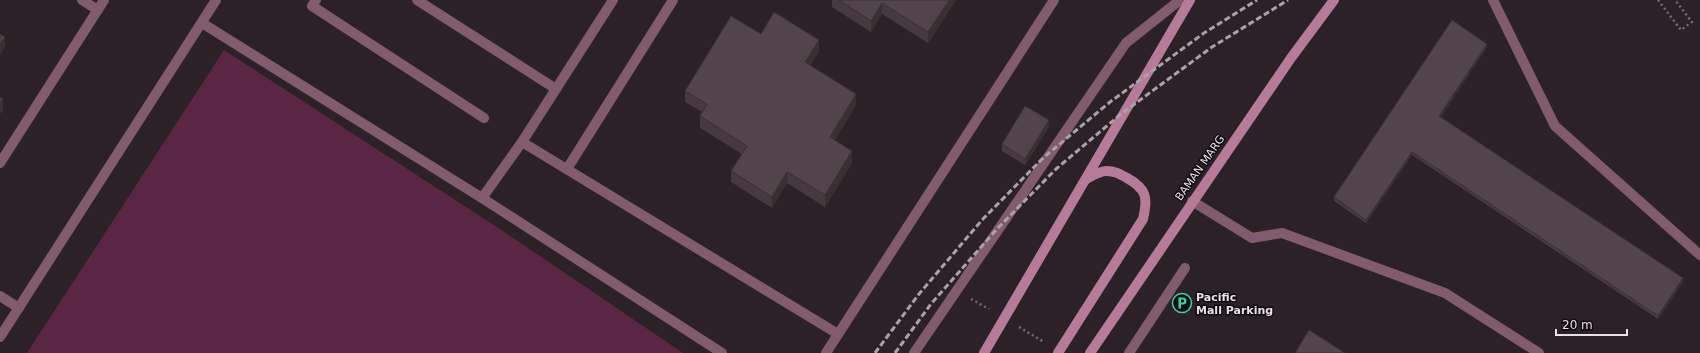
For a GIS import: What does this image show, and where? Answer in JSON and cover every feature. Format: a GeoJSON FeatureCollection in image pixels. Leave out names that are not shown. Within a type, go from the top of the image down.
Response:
{"type":"FeatureCollection","features":[{"type":"Feature","properties":{"kind":"main road"},"geometry":{"type":"LineString","coordinates":[[984,353],[1190,0]]}},
{"type":"Feature","properties":{"kind":"main road","name":"BAMAN MARG"},"geometry":{"type":"LineString","coordinates":[[1090,353],[1291,58],[1334,0]]}},
{"type":"Feature","properties":{"kind":"main road"},"geometry":{"type":"LineString","coordinates":[[1058,353],[1143,219],[1146,204],[1144,191],[1136,183],[1116,172],[1105,171],[1086,179]]}},
{"type":"Feature","properties":{"kind":"street"},"geometry":{"type":"LineString","coordinates":[[82,0],[98,10]]}},
{"type":"Feature","properties":{"kind":"street"},"geometry":{"type":"LineString","coordinates":[[0,162],[104,0]]}},
{"type":"Feature","properties":{"kind":"street"},"geometry":{"type":"LineString","coordinates":[[0,337],[216,0]]}},
{"type":"Feature","properties":{"kind":"street"},"geometry":{"type":"LineString","coordinates":[[316,0],[312,6],[484,118]]}},
{"type":"Feature","properties":{"kind":"street"},"geometry":{"type":"LineString","coordinates":[[417,0],[556,89]]}},
{"type":"Feature","properties":{"kind":"street"},"geometry":{"type":"LineString","coordinates":[[482,198],[522,142],[613,0]]}},
{"type":"Feature","properties":{"kind":"street"},"geometry":{"type":"LineString","coordinates":[[567,169],[673,0]]}},
{"type":"Feature","properties":{"kind":"street"},"geometry":{"type":"LineString","coordinates":[[826,353],[1054,0]]}},
{"type":"Feature","properties":{"kind":"street"},"geometry":{"type":"LineString","coordinates":[[914,353],[1126,43],[1180,0]]}},
{"type":"Feature","properties":{"kind":"street"},"geometry":{"type":"LineString","coordinates":[[1493,0],[1554,126],[1700,255]]}},
{"type":"Feature","properties":{"kind":"street"},"geometry":{"type":"LineString","coordinates":[[202,23],[482,198],[722,353]]}},
{"type":"Feature","properties":{"kind":"street"},"geometry":{"type":"LineString","coordinates":[[522,142],[838,334]]}},
{"type":"Feature","properties":{"kind":"street"},"geometry":{"type":"LineString","coordinates":[[1192,202],[1252,238],[1282,233],[1445,294],[1538,353]]}},
{"type":"Feature","properties":{"kind":"street"},"geometry":{"type":"LineString","coordinates":[[1129,353],[1185,268]]}},
{"type":"Feature","properties":{"kind":"street"},"geometry":{"type":"LineString","coordinates":[[0,296],[19,308]]}},
{"type":"Feature","properties":{"kind":"path"},"geometry":{"type":"LineString","coordinates":[[1658,0],[1681,30],[1692,22],[1675,0]]}},
{"type":"Feature","properties":{"kind":"shaded area"},"geometry":{"type":"Polygon","coordinates":[[[224,50],[503,231],[683,353],[27,353],[224,50]]]}},
{"type":"Feature","properties":{"kind":"building"},"geometry":{"type":"Polygon","coordinates":[[[839,0],[949,0],[928,32],[882,3],[871,21],[839,0]]]}},
{"type":"Feature","properties":{"kind":"building"},"geometry":{"type":"Polygon","coordinates":[[[774,12],[819,40],[805,62],[856,94],[830,137],[852,151],[825,195],[787,172],[772,197],[731,171],[747,146],[700,116],[707,104],[685,91],[731,16],[761,34],[774,12]]]}},
{"type":"Feature","properties":{"kind":"building"},"geometry":{"type":"Polygon","coordinates":[[[1452,20],[1487,44],[1439,116],[1683,278],[1658,316],[1412,152],[1366,220],[1334,197],[1452,20]]]}},
{"type":"Feature","properties":{"kind":"building"},"geometry":{"type":"Polygon","coordinates":[[[0,34],[5,37],[0,44],[0,34]]]}},
{"type":"Feature","properties":{"kind":"building"},"geometry":{"type":"Polygon","coordinates":[[[1025,106],[1049,120],[1025,159],[1002,144],[1025,106]]]}},
{"type":"Feature","properties":{"kind":"building"},"geometry":{"type":"Polygon","coordinates":[[[1309,330],[1345,353],[1295,353],[1309,330]]]}},
{"type":"Feature","properties":{"kind":"railway"},"geometry":{"type":"LineString","coordinates":[[875,353],[919,294],[982,220],[1043,158],[1110,102],[1204,33],[1257,0]]}},
{"type":"Feature","properties":{"kind":"railway"},"geometry":{"type":"LineString","coordinates":[[895,353],[931,304],[996,230],[1056,169],[1121,114],[1212,47],[1288,0]]}},
{"type":"Feature","properties":{"kind":"place","name":"Pacific Mall Parking"},"geometry":{"type":"Point","coordinates":[1182,303]}}]}
